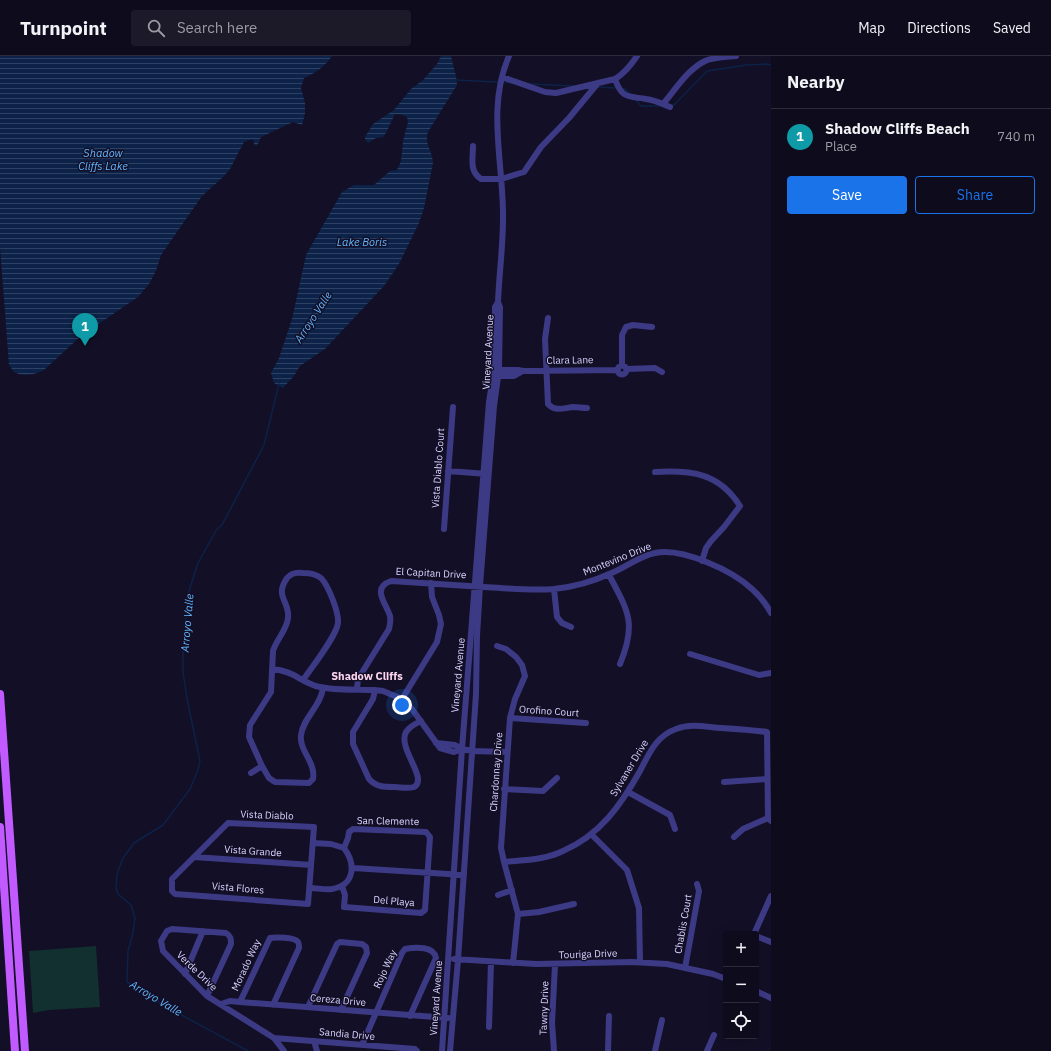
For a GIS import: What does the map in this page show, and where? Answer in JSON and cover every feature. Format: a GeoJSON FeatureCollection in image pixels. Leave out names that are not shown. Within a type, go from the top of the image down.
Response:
{"type":"FeatureCollection","features":[{"type":"Feature","properties":{"kind":"main road"},"geometry":{"type":"LineString","coordinates":[[0,694],[25,1051]]}},
{"type":"Feature","properties":{"kind":"main road"},"geometry":{"type":"LineString","coordinates":[[0,827],[15,1051]]}},
{"type":"Feature","properties":{"kind":"street","name":"Vineyard Avenue"},"geometry":{"type":"LineString","coordinates":[[442,1051],[462,749],[486,474],[489,402],[497,374],[495,307],[498,302],[503,219],[496,115],[499,89],[509,56]]}},
{"type":"Feature","properties":{"kind":"street"},"geometry":{"type":"LineString","coordinates":[[502,77],[545,92],[556,93],[616,79],[630,67],[637,56]]}},
{"type":"Feature","properties":{"kind":"street"},"geometry":{"type":"LineString","coordinates":[[663,104],[686,76],[705,61],[715,58],[736,56]]}},
{"type":"Feature","properties":{"kind":"street"},"geometry":{"type":"LineString","coordinates":[[616,79],[620,91],[625,96],[647,99],[670,107]]}},
{"type":"Feature","properties":{"kind":"street"},"geometry":{"type":"LineString","coordinates":[[474,146],[472,167],[474,172],[481,179],[501,179],[524,172],[541,147],[569,118],[598,83]]}},
{"type":"Feature","properties":{"kind":"street"},"geometry":{"type":"LineString","coordinates":[[548,318],[545,339],[547,400],[550,406],[556,409],[575,407],[587,408]]}},
{"type":"Feature","properties":{"kind":"street"},"geometry":{"type":"LineString","coordinates":[[622,368],[622,335],[626,327],[633,325],[652,327]]}},
{"type":"Feature","properties":{"kind":"street","name":"Clara Lane"},"geometry":{"type":"LineString","coordinates":[[497,374],[518,370],[546,371],[622,368],[655,368],[662,372]]}},
{"type":"Feature","properties":{"kind":"street","name":"Vista Diablo Court"},"geometry":{"type":"LineString","coordinates":[[444,529],[453,407]]}},
{"type":"Feature","properties":{"kind":"street"},"geometry":{"type":"LineString","coordinates":[[671,463],[671,471]]}},
{"type":"Feature","properties":{"kind":"street"},"geometry":{"type":"LineString","coordinates":[[448,471],[486,474]]}},
{"type":"Feature","properties":{"kind":"street"},"geometry":{"type":"LineString","coordinates":[[655,472],[671,471],[703,474],[717,481],[726,488],[740,506],[706,548],[702,561]]}},
{"type":"Feature","properties":{"kind":"street","name":"Montevino Drive"},"geometry":{"type":"LineString","coordinates":[[477,586],[526,590],[554,589],[579,585],[609,575],[639,558],[655,553],[666,552],[682,554],[725,570],[752,589],[764,602],[771,613]]}},
{"type":"Feature","properties":{"kind":"street"},"geometry":{"type":"LineString","coordinates":[[303,680],[336,632],[338,624],[337,613],[333,601],[320,577],[315,574],[297,572],[291,574],[281,591],[281,596],[288,612],[288,620],[275,646],[272,659],[271,692],[250,725],[249,737],[262,766],[269,778],[275,782],[309,783],[314,779],[315,771],[300,737],[302,729],[318,704],[323,688]]}},
{"type":"Feature","properties":{"kind":"street"},"geometry":{"type":"LineString","coordinates":[[609,575],[628,612],[630,626],[625,652],[620,664]]}},
{"type":"Feature","properties":{"kind":"street","name":"El Capitan Drive"},"geometry":{"type":"LineString","coordinates":[[357,689],[358,679],[390,629],[391,621],[380,593],[385,583],[391,581],[477,586]]}},
{"type":"Feature","properties":{"kind":"street"},"geometry":{"type":"LineString","coordinates":[[402,699],[437,642],[440,633],[440,620],[432,597],[431,583]]}},
{"type":"Feature","properties":{"kind":"street","name":"Vineyard Avenue"},"geometry":{"type":"LineString","coordinates":[[450,1051],[458,960],[476,694],[477,586]]}},
{"type":"Feature","properties":{"kind":"street"},"geometry":{"type":"LineString","coordinates":[[554,589],[557,617],[562,623],[571,627]]}},
{"type":"Feature","properties":{"kind":"street","name":"Chardonnay Drive"},"geometry":{"type":"LineString","coordinates":[[497,646],[506,649],[516,658],[522,665],[525,676],[515,699],[510,718],[501,848],[518,914],[513,963]]}},
{"type":"Feature","properties":{"kind":"street"},"geometry":{"type":"LineString","coordinates":[[690,654],[759,675],[771,672]]}},
{"type":"Feature","properties":{"kind":"street"},"geometry":{"type":"LineString","coordinates":[[272,669],[290,672],[313,685],[323,688],[375,690],[383,692],[402,699],[412,709],[436,743],[455,745],[462,749],[472,751],[507,752]]}},
{"type":"Feature","properties":{"kind":"street"},"geometry":{"type":"LineString","coordinates":[[375,690],[372,699],[353,732],[352,738],[353,744],[372,783],[378,786],[408,788],[413,787],[417,783],[418,777],[405,749],[404,741],[405,733],[411,726],[421,721]]}},
{"type":"Feature","properties":{"kind":"street","name":"Orofino Court"},"geometry":{"type":"LineString","coordinates":[[510,718],[586,724]]}},
{"type":"Feature","properties":{"kind":"street","name":"Sylvaner Drive"},"geometry":{"type":"LineString","coordinates":[[504,862],[541,858],[563,852],[592,834],[614,812],[628,792],[655,743],[664,735],[677,729],[691,726],[767,732],[769,820]]}},
{"type":"Feature","properties":{"kind":"street"},"geometry":{"type":"LineString","coordinates":[[251,773],[262,766]]}},
{"type":"Feature","properties":{"kind":"street"},"geometry":{"type":"LineString","coordinates":[[504,789],[544,791],[557,778]]}},
{"type":"Feature","properties":{"kind":"street"},"geometry":{"type":"LineString","coordinates":[[724,782],[767,779]]}},
{"type":"Feature","properties":{"kind":"street"},"geometry":{"type":"LineString","coordinates":[[628,792],[670,814],[675,829]]}},
{"type":"Feature","properties":{"kind":"street"},"geometry":{"type":"LineString","coordinates":[[734,838],[743,829],[769,820]]}},
{"type":"Feature","properties":{"kind":"street","name":"Vista Diablo"},"geometry":{"type":"LineString","coordinates":[[194,857],[228,823],[314,827],[311,865]]}},
{"type":"Feature","properties":{"kind":"street","name":"San Clemente"},"geometry":{"type":"LineString","coordinates":[[344,848],[349,832],[353,829],[426,832],[430,837],[427,873]]}},
{"type":"Feature","properties":{"kind":"street"},"geometry":{"type":"LineString","coordinates":[[592,834],[627,870],[639,908],[640,962]]}},
{"type":"Feature","properties":{"kind":"street"},"geometry":{"type":"LineString","coordinates":[[310,888],[331,889],[342,886],[351,873],[352,868],[351,859],[344,848],[331,844],[313,843]]}},
{"type":"Feature","properties":{"kind":"street","name":"Vista Grande"},"geometry":{"type":"LineString","coordinates":[[194,857],[311,865]]}},
{"type":"Feature","properties":{"kind":"street","name":"Vista Flores"},"geometry":{"type":"LineString","coordinates":[[194,857],[172,878],[172,891],[175,894],[308,904],[311,865]]}},
{"type":"Feature","properties":{"kind":"street"},"geometry":{"type":"LineString","coordinates":[[352,868],[464,875]]}},
{"type":"Feature","properties":{"kind":"street","name":"Del Playa"},"geometry":{"type":"LineString","coordinates":[[342,886],[345,895],[344,907],[421,913],[425,910],[427,873]]}},
{"type":"Feature","properties":{"kind":"street","name":"Chablis Court"},"geometry":{"type":"LineString","coordinates":[[685,968],[699,891],[697,884]]}},
{"type":"Feature","properties":{"kind":"street"},"geometry":{"type":"LineString","coordinates":[[498,895],[512,890]]}},
{"type":"Feature","properties":{"kind":"street"},"geometry":{"type":"LineString","coordinates":[[757,931],[771,896]]}},
{"type":"Feature","properties":{"kind":"street"},"geometry":{"type":"LineString","coordinates":[[518,914],[538,912],[574,904]]}},
{"type":"Feature","properties":{"kind":"street","name":"Verde Drive"},"geometry":{"type":"LineString","coordinates":[[207,996],[230,944],[230,936],[226,933],[172,928],[167,931],[161,941],[163,951],[207,996],[274,1038],[284,1051]]}},
{"type":"Feature","properties":{"kind":"street"},"geometry":{"type":"LineString","coordinates":[[185,974],[203,931]]}},
{"type":"Feature","properties":{"kind":"street"},"geometry":{"type":"LineString","coordinates":[[759,937],[771,942]]}},
{"type":"Feature","properties":{"kind":"street","name":"Morado Way"},"geometry":{"type":"LineString","coordinates":[[240,1002],[270,938],[295,939],[298,942],[299,948],[273,1004]]}},
{"type":"Feature","properties":{"kind":"street"},"geometry":{"type":"LineString","coordinates":[[308,1007],[337,944],[340,942],[362,944],[366,947],[367,953],[341,1010]]}},
{"type":"Feature","properties":{"kind":"street","name":"Rojo Way"},"geometry":{"type":"LineString","coordinates":[[362,1045],[402,953],[406,949],[431,949],[435,953],[436,958],[410,1016]]}},
{"type":"Feature","properties":{"kind":"street","name":"Touriga Drive"},"geometry":{"type":"LineString","coordinates":[[449,959],[555,965],[640,962],[667,964],[713,974],[723,978]]}},
{"type":"Feature","properties":{"kind":"street"},"geometry":{"type":"LineString","coordinates":[[489,1027],[491,962]]}},
{"type":"Feature","properties":{"kind":"street","name":"Tawny Drive"},"geometry":{"type":"LineString","coordinates":[[554,1051],[552,1023],[555,965]]}},
{"type":"Feature","properties":{"kind":"street"},"geometry":{"type":"LineString","coordinates":[[759,993],[771,998]]}},
{"type":"Feature","properties":{"kind":"street","name":"Cereza Drive"},"geometry":{"type":"LineString","coordinates":[[221,1004],[230,1001],[453,1019]]}},
{"type":"Feature","properties":{"kind":"street"},"geometry":{"type":"LineString","coordinates":[[608,1051],[609,1016]]}},
{"type":"Feature","properties":{"kind":"street"},"geometry":{"type":"LineString","coordinates":[[655,1051],[662,1020]]}},
{"type":"Feature","properties":{"kind":"street"},"geometry":{"type":"LineString","coordinates":[[708,1051],[714,1034]]}},
{"type":"Feature","properties":{"kind":"street","name":"Sandia Drive"},"geometry":{"type":"LineString","coordinates":[[274,1038],[362,1045],[384,1049],[415,1049],[417,1051]]}},
{"type":"Feature","properties":{"kind":"street"},"geometry":{"type":"LineString","coordinates":[[314,1041],[317,1051]]}},
{"type":"Feature","properties":{"kind":"street"},"geometry":{"type":"LineString","coordinates":[[349,1044],[350,1051]]}},
{"type":"Feature","properties":{"kind":"green space"},"geometry":{"type":"Polygon","coordinates":[[[96,946],[100,1007],[49,1010],[33,1013],[29,951],[96,946]]]}},
{"type":"Feature","properties":{"kind":"water","name":"Shadow Cliffs Lake"},"geometry":{"type":"Polygon","coordinates":[[[0,56],[332,56],[320,69],[304,78],[301,88],[305,103],[305,114],[302,125],[293,122],[261,137],[257,146],[254,145],[254,140],[244,142],[230,169],[202,196],[161,255],[156,271],[149,284],[138,297],[81,336],[44,370],[25,375],[14,372],[9,365],[0,247],[0,56]]]}},
{"type":"Feature","properties":{"kind":"water","name":"Lake Boris"},"geometry":{"type":"Polygon","coordinates":[[[441,56],[451,56],[457,85],[428,132],[427,140],[433,163],[424,208],[419,223],[399,264],[384,286],[325,349],[300,366],[294,376],[283,388],[274,383],[271,373],[279,358],[292,319],[306,255],[342,192],[354,185],[374,185],[390,171],[397,170],[401,161],[403,141],[408,122],[407,117],[395,114],[383,137],[376,138],[368,143],[365,137],[373,124],[394,110],[411,89],[423,80],[437,64],[441,56]]]}},
{"type":"Feature","properties":{"kind":"waterway"},"geometry":{"type":"LineString","coordinates":[[672,105],[674,105],[707,71],[746,65],[771,65]]}},
{"type":"Feature","properties":{"kind":"waterway"},"geometry":{"type":"LineString","coordinates":[[456,80],[497,82]]}},
{"type":"Feature","properties":{"kind":"waterway"},"geometry":{"type":"LineString","coordinates":[[505,82],[511,83]]}},
{"type":"Feature","properties":{"kind":"waterway"},"geometry":{"type":"LineString","coordinates":[[530,84],[574,86]]}},
{"type":"Feature","properties":{"kind":"waterway"},"geometry":{"type":"LineString","coordinates":[[598,87],[615,88]]}},
{"type":"Feature","properties":{"kind":"waterway"},"geometry":{"type":"LineString","coordinates":[[623,89],[631,95]]}},
{"type":"Feature","properties":{"kind":"waterway"},"geometry":{"type":"LineString","coordinates":[[636,100],[641,106],[660,106]]}},
{"type":"Feature","properties":{"kind":"waterway","name":"Arroyo Valle"},"geometry":{"type":"LineString","coordinates":[[248,1051],[163,1005],[127,982],[128,951],[135,918],[131,905],[118,894],[116,888],[117,874],[123,858],[134,843],[163,825],[190,789],[198,770],[200,761],[183,672],[183,647],[188,594],[198,563],[217,529],[222,525],[264,445],[279,384]]}},
{"type":"Feature","properties":{"kind":"place","name":"Shadow Cliffs Beach"},"geometry":{"type":"Point","coordinates":[85,346]}},
{"type":"Feature","properties":{"kind":"district","name":"Shadow Cliffs"},"geometry":{"type":"Point","coordinates":[367,676]}}]}
